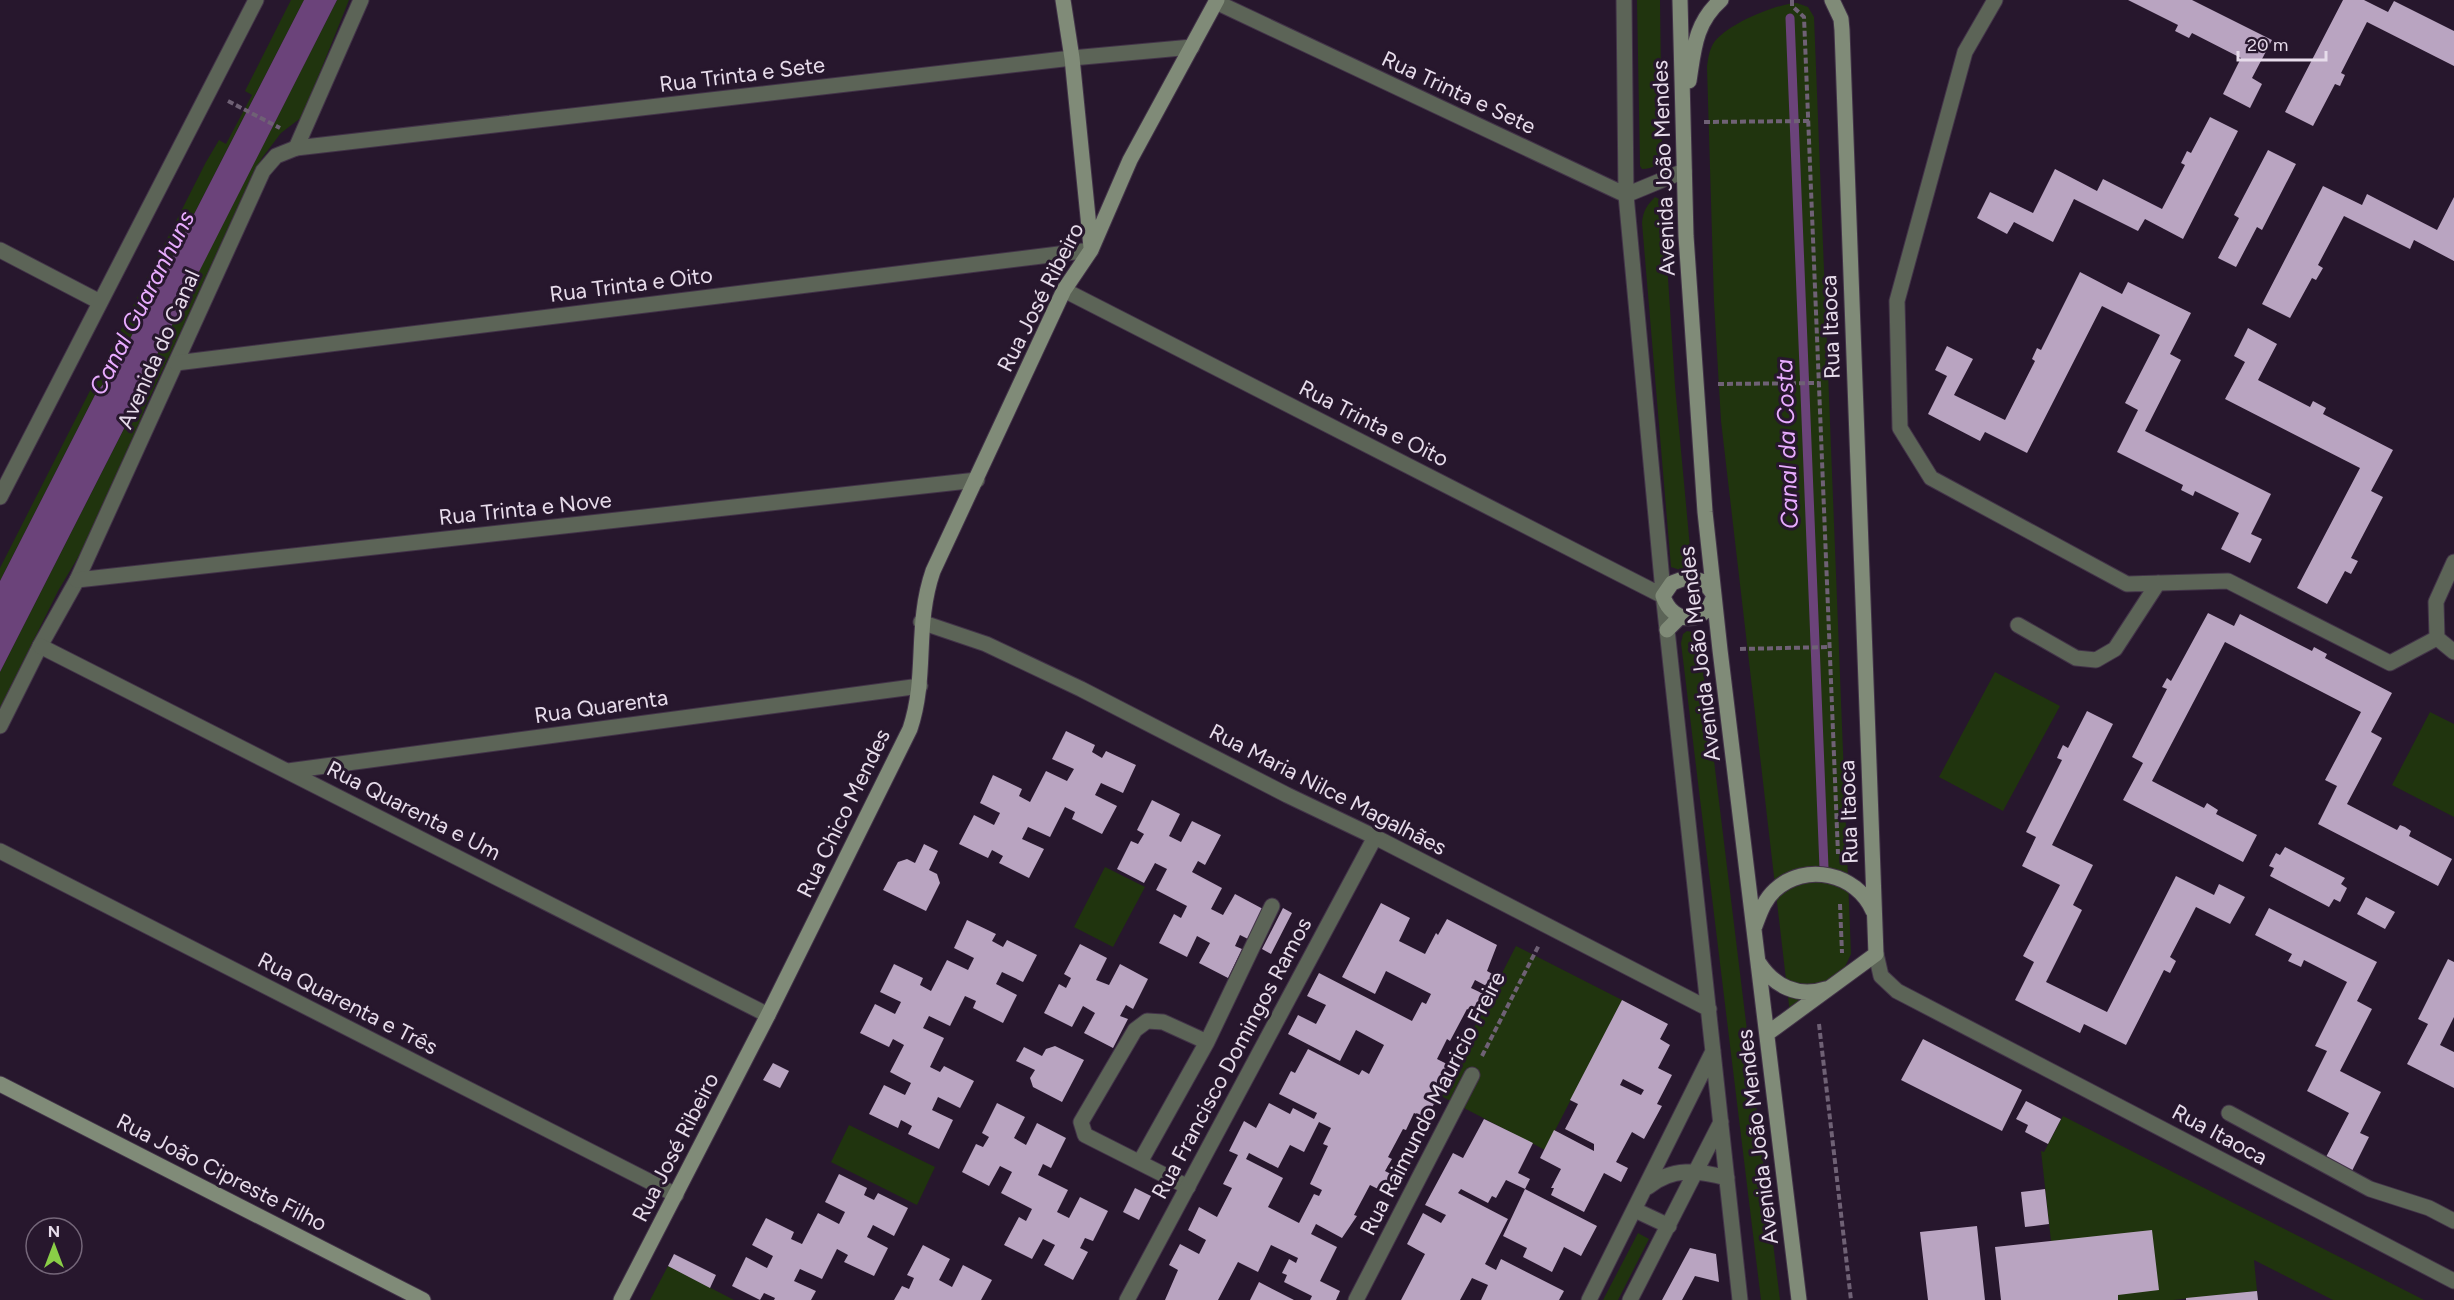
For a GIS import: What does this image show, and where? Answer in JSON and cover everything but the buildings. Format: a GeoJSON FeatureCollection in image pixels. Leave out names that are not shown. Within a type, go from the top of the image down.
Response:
{"type":"FeatureCollection","features":[{"type":"Feature","properties":{"kind":"main road"},"geometry":{"type":"LineString","coordinates":[[1063,0],[1072,58],[1091,250]]}},
{"type":"Feature","properties":{"kind":"main road","name":"Avenida João Mendes"},"geometry":{"type":"LineString","coordinates":[[1680,0],[1684,171],[1695,385],[1711,564],[1799,1300]]}},
{"type":"Feature","properties":{"kind":"main road"},"geometry":{"type":"LineString","coordinates":[[1683,123],[1695,36],[1709,12],[1721,0]]}},
{"type":"Feature","properties":{"kind":"main road"},"geometry":{"type":"LineString","coordinates":[[1832,0],[1837,8],[1842,30]]}},
{"type":"Feature","properties":{"kind":"main road"},"geometry":{"type":"LineString","coordinates":[[1842,30],[1847,0]]}},
{"type":"Feature","properties":{"kind":"main road","name":"Rua José Ribeiro"},"geometry":{"type":"LineString","coordinates":[[921,622],[933,571],[1064,290],[1091,250],[1130,160],[1216,1]]}},
{"type":"Feature","properties":{"kind":"main road","name":"Rua Itaoca"},"geometry":{"type":"LineString","coordinates":[[1842,30],[1876,954]]}},
{"type":"Feature","properties":{"kind":"main road"},"geometry":{"type":"LineString","coordinates":[[1661,573],[1670,579],[1696,578],[1705,573],[1711,564]]}},
{"type":"Feature","properties":{"kind":"main road"},"geometry":{"type":"LineString","coordinates":[[1696,578],[1704,582],[1714,595],[1706,611],[1698,617]]}},
{"type":"Feature","properties":{"kind":"main road"},"geometry":{"type":"LineString","coordinates":[[1680,579],[1672,583],[1663,596],[1672,612],[1680,617],[1709,618],[1717,622]]}},
{"type":"Feature","properties":{"kind":"main road"},"geometry":{"type":"LineString","coordinates":[[1667,630],[1680,617]]}},
{"type":"Feature","properties":{"kind":"main road","name":"Rua Chico Mendes"},"geometry":{"type":"LineString","coordinates":[[768,1015],[909,729],[919,698],[921,622]]}},
{"type":"Feature","properties":{"kind":"main road"},"geometry":{"type":"LineString","coordinates":[[1754,929],[1764,904],[1782,885],[1806,875],[1824,874],[1849,882],[1862,894],[1872,908],[1874,916]]}},
{"type":"Feature","properties":{"kind":"main road"},"geometry":{"type":"LineString","coordinates":[[1768,1034],[1876,954]]}},
{"type":"Feature","properties":{"kind":"main road"},"geometry":{"type":"LineString","coordinates":[[1759,963],[1772,979],[1790,990],[1810,992],[1837,983]]}},
{"type":"Feature","properties":{"kind":"main road","name":"Rua José Ribeiro"},"geometry":{"type":"LineString","coordinates":[[621,1300],[768,1015]]}},
{"type":"Feature","properties":{"kind":"main road","name":"Rua João Cipreste Filho"},"geometry":{"type":"LineString","coordinates":[[0,1084],[423,1300]]}},
{"type":"Feature","properties":{"kind":"street"},"geometry":{"type":"LineString","coordinates":[[0,497],[256,0]]}},
{"type":"Feature","properties":{"kind":"street"},"geometry":{"type":"LineString","coordinates":[[296,148],[361,0]]}},
{"type":"Feature","properties":{"kind":"street","name":"Avenida João Mendes"},"geometry":{"type":"LineString","coordinates":[[1624,0],[1626,195],[1663,596],[1740,1300]]}},
{"type":"Feature","properties":{"kind":"street"},"geometry":{"type":"LineString","coordinates":[[1995,0],[1965,52],[1897,301],[1900,428],[1931,478],[2127,584],[2228,581],[2390,663],[2437,639]]}},
{"type":"Feature","properties":{"kind":"street","name":"Rua Trinta e Sete"},"geometry":{"type":"LineString","coordinates":[[1216,1],[1626,195]]}},
{"type":"Feature","properties":{"kind":"street","name":"Rua Trinta e Sete"},"geometry":{"type":"LineString","coordinates":[[296,148],[1072,58],[1192,47]]}},
{"type":"Feature","properties":{"kind":"street","name":"Avenida do Canal"},"geometry":{"type":"LineString","coordinates":[[0,726],[40,646],[77,580],[264,171],[276,156],[296,148]]}},
{"type":"Feature","properties":{"kind":"street"},"geometry":{"type":"LineString","coordinates":[[1626,195],[1684,171]]}},
{"type":"Feature","properties":{"kind":"street"},"geometry":{"type":"LineString","coordinates":[[0,250],[100,302]]}},
{"type":"Feature","properties":{"kind":"street","name":"Rua Trinta e Oito"},"geometry":{"type":"LineString","coordinates":[[176,363],[1091,250]]}},
{"type":"Feature","properties":{"kind":"street","name":"Rua Trinta e Oito"},"geometry":{"type":"LineString","coordinates":[[1064,290],[1663,596]]}},
{"type":"Feature","properties":{"kind":"street","name":"Rua Trinta e Nove"},"geometry":{"type":"LineString","coordinates":[[77,580],[977,480]]}},
{"type":"Feature","properties":{"kind":"street"},"geometry":{"type":"LineString","coordinates":[[2437,639],[2436,602],[2454,562]]}},
{"type":"Feature","properties":{"kind":"street"},"geometry":{"type":"LineString","coordinates":[[2018,625],[2076,658],[2096,660],[2115,649],[2158,583]]}},
{"type":"Feature","properties":{"kind":"street","name":"Rua Maria Nilce Magalhães"},"geometry":{"type":"LineString","coordinates":[[921,622],[986,644],[1375,837],[1709,1009]]}},
{"type":"Feature","properties":{"kind":"street"},"geometry":{"type":"LineString","coordinates":[[2437,639],[2454,652]]}},
{"type":"Feature","properties":{"kind":"street","name":"Rua Quarenta e Um"},"geometry":{"type":"LineString","coordinates":[[40,646],[768,1015]]}},
{"type":"Feature","properties":{"kind":"street","name":"Rua Quarenta"},"geometry":{"type":"LineString","coordinates":[[288,771],[920,686]]}},
{"type":"Feature","properties":{"kind":"street","name":"Rua Francisco Domingos Ramos"},"geometry":{"type":"LineString","coordinates":[[1127,1300],[1375,837]]}},
{"type":"Feature","properties":{"kind":"street","name":"Rua Quarenta e Três"},"geometry":{"type":"LineString","coordinates":[[0,851],[676,1195]]}},
{"type":"Feature","properties":{"kind":"street"},"geometry":{"type":"LineString","coordinates":[[1140,1162],[1207,1042],[1272,906]]}},
{"type":"Feature","properties":{"kind":"street","name":"Rua Itaoca"},"geometry":{"type":"LineString","coordinates":[[1876,954],[1881,976],[1897,991],[2454,1281]]}},
{"type":"Feature","properties":{"kind":"street"},"geometry":{"type":"LineString","coordinates":[[1188,1186],[1085,1135],[1081,1122],[1135,1030],[1147,1021],[1163,1022],[1207,1042]]}},
{"type":"Feature","properties":{"kind":"street"},"geometry":{"type":"LineString","coordinates":[[1588,1300],[1713,1050]]}},
{"type":"Feature","properties":{"kind":"street","name":"Rua Raimundo Mauricio Freire"},"geometry":{"type":"LineString","coordinates":[[1356,1300],[1472,1075]]}},
{"type":"Feature","properties":{"kind":"street"},"geometry":{"type":"LineString","coordinates":[[2229,1113],[2370,1189],[2429,1208],[2454,1221]]}},
{"type":"Feature","properties":{"kind":"street"},"geometry":{"type":"LineString","coordinates":[[1630,1300],[1721,1122]]}},
{"type":"Feature","properties":{"kind":"street"},"geometry":{"type":"LineString","coordinates":[[1645,1189],[1668,1174],[1696,1172],[1727,1178]]}},
{"type":"Feature","properties":{"kind":"street"},"geometry":{"type":"LineString","coordinates":[[1635,1210],[1669,1226]]}},
{"type":"Feature","properties":{"kind":"path"},"geometry":{"type":"LineString","coordinates":[[1792,0],[1792,6],[1804,17],[1809,121],[1839,878],[1837,983]]}},
{"type":"Feature","properties":{"kind":"path"},"geometry":{"type":"LineString","coordinates":[[246,111],[275,126]]}},
{"type":"Feature","properties":{"kind":"path"},"geometry":{"type":"LineString","coordinates":[[1683,123],[1809,121]]}},
{"type":"Feature","properties":{"kind":"path"},"geometry":{"type":"LineString","coordinates":[[1695,385],[1819,383]]}},
{"type":"Feature","properties":{"kind":"path"},"geometry":{"type":"LineString","coordinates":[[1720,650],[1830,647]]}},
{"type":"Feature","properties":{"kind":"path","name":"Rua Raimundo Mauricio Freire"},"geometry":{"type":"LineString","coordinates":[[1472,1075],[1548,928]]}},
{"type":"Feature","properties":{"kind":"path"},"geometry":{"type":"LineString","coordinates":[[1817,998],[1837,1196],[1851,1300]]}},
{"type":"Feature","properties":{"kind":"green space"},"geometry":{"type":"Polygon","coordinates":[[[291,0],[304,0],[113,372],[96,393],[0,581],[0,568],[206,162],[219,140],[226,144],[252,95],[245,91],[291,0]]]}},
{"type":"Feature","properties":{"kind":"green space"},"geometry":{"type":"Polygon","coordinates":[[[337,0],[349,0],[302,117],[281,133],[262,158],[145,408],[126,459],[83,549],[58,591],[0,708],[0,672],[134,409],[137,392],[337,0]]]}},
{"type":"Feature","properties":{"kind":"green space"},"geometry":{"type":"Polygon","coordinates":[[[1637,0],[1660,0],[1662,152],[1656,165],[1642,169],[1640,166],[1637,0]]]}},
{"type":"Feature","properties":{"kind":"green space"},"geometry":{"type":"Polygon","coordinates":[[[1797,3],[1808,7],[1814,17],[1851,954],[1844,969],[1790,1014],[1721,421],[1714,302],[1707,67],[1713,44],[1728,30],[1764,11],[1797,3]]]}},
{"type":"Feature","properties":{"kind":"green space"},"geometry":{"type":"Polygon","coordinates":[[[1655,197],[1663,201],[1675,386],[1691,558],[1689,564],[1680,570],[1671,567],[1642,223],[1646,208],[1655,197]]]}},
{"type":"Feature","properties":{"kind":"green space"},"geometry":{"type":"Polygon","coordinates":[[[1687,631],[1697,633],[1699,638],[1780,1300],[1761,1300],[1681,643],[1683,634],[1687,631]]]}},
{"type":"Feature","properties":{"kind":"green space"},"geometry":{"type":"Polygon","coordinates":[[[1995,672],[2060,706],[2003,811],[1939,777],[1995,672]]]}},
{"type":"Feature","properties":{"kind":"green space"},"geometry":{"type":"Polygon","coordinates":[[[2430,712],[2454,724],[2454,817],[2392,785],[2430,712]]]}},
{"type":"Feature","properties":{"kind":"green space"},"geometry":{"type":"Polygon","coordinates":[[[1105,867],[1145,887],[1113,947],[1074,927],[1105,867]]]}},
{"type":"Feature","properties":{"kind":"green space"},"geometry":{"type":"Polygon","coordinates":[[[1516,946],[1622,1000],[1545,1150],[1439,1095],[1516,946]]]}},
{"type":"Feature","properties":{"kind":"green space"},"geometry":{"type":"Polygon","coordinates":[[[2063,1116],[2424,1300],[2333,1300],[2254,1260],[2257,1291],[2173,1300],[2118,1300],[2118,1295],[2051,1241],[2041,1151],[2044,1152],[2063,1116]]]}},
{"type":"Feature","properties":{"kind":"green space"},"geometry":{"type":"Polygon","coordinates":[[[849,1125],[935,1167],[917,1205],[831,1162],[849,1125]]]}},
{"type":"Feature","properties":{"kind":"green space"},"geometry":{"type":"Polygon","coordinates":[[[1638,1233],[1649,1239],[1618,1300],[1603,1300],[1638,1233]]]}},
{"type":"Feature","properties":{"kind":"green space"},"geometry":{"type":"Polygon","coordinates":[[[668,1266],[734,1300],[650,1300],[668,1266]]]}},
{"type":"Feature","properties":{"kind":"shaded area"},"geometry":{"type":"Polygon","coordinates":[[[304,0],[337,0],[138,392],[134,409],[0,672],[0,581],[96,393],[113,372],[304,0]]]}},
{"type":"Feature","properties":{"kind":"waterway","name":"Canal da Costa"},"geometry":{"type":"LineString","coordinates":[[1790,18],[1824,868]]}},
{"type":"Feature","properties":{"kind":"water label","name":"Canal Guaranhuns"},"geometry":{"type":"Point","coordinates":[142,303]}}]}
